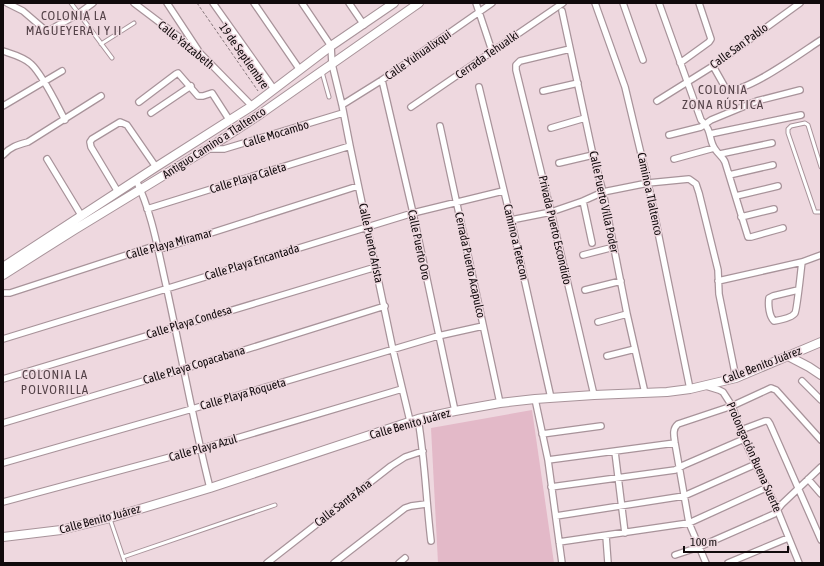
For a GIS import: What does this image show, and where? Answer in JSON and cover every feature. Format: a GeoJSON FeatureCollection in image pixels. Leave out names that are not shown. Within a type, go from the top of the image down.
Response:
{"type":"FeatureCollection","features":[{"type":"Feature","properties":{"kind":"street"},"geometry":{"type":"LineString","coordinates":[[7,3],[24,11],[48,31],[78,14],[93,3]]}},
{"type":"Feature","properties":{"kind":"street","name":"Calle Yatzabeth"},"geometry":{"type":"LineString","coordinates":[[134,3],[200,53],[252,106]]}},
{"type":"Feature","properties":{"kind":"street"},"geometry":{"type":"LineString","coordinates":[[167,3],[200,53]]}},
{"type":"Feature","properties":{"kind":"street"},"geometry":{"type":"LineString","coordinates":[[213,3],[274,89]]}},
{"type":"Feature","properties":{"kind":"street"},"geometry":{"type":"LineString","coordinates":[[254,3],[300,70]]}},
{"type":"Feature","properties":{"kind":"street"},"geometry":{"type":"LineString","coordinates":[[302,3],[331,46]]}},
{"type":"Feature","properties":{"kind":"street"},"geometry":{"type":"LineString","coordinates":[[349,3],[364,25]]}},
{"type":"Feature","properties":{"kind":"street"},"geometry":{"type":"LineString","coordinates":[[72,227],[81,215],[230,121],[263,98],[331,46],[364,25],[394,3]]}},
{"type":"Feature","properties":{"kind":"street","name":"Antiguo Camino a Tlaltenco"},"geometry":{"type":"LineString","coordinates":[[3,275],[18,261],[72,227],[207,149],[259,115],[321,70],[332,64],[419,3]]}},
{"type":"Feature","properties":{"kind":"street"},"geometry":{"type":"LineString","coordinates":[[476,3],[492,51]]}},
{"type":"Feature","properties":{"kind":"street","name":"Calle Yuhualixqui"},"geometry":{"type":"LineString","coordinates":[[342,105],[382,80],[492,3]]}},
{"type":"Feature","properties":{"kind":"street","name":"Cerrada Tehualki"},"geometry":{"type":"LineString","coordinates":[[411,108],[563,3]]}},
{"type":"Feature","properties":{"kind":"street","name":"Camino a Tlaltenco"},"geometry":{"type":"LineString","coordinates":[[595,3],[625,87],[648,183],[690,389]]}},
{"type":"Feature","properties":{"kind":"street"},"geometry":{"type":"LineString","coordinates":[[624,3],[643,60]]}},
{"type":"Feature","properties":{"kind":"street"},"geometry":{"type":"LineString","coordinates":[[659,3],[701,120],[705,124],[710,134],[714,148],[725,162],[748,237],[783,228]]}},
{"type":"Feature","properties":{"kind":"street"},"geometry":{"type":"LineString","coordinates":[[680,63],[711,39],[699,3]]}},
{"type":"Feature","properties":{"kind":"street","name":"Calle San Pablo"},"geometry":{"type":"LineString","coordinates":[[656,101],[713,66],[800,3]]}},
{"type":"Feature","properties":{"kind":"street","name":"Calle Puerto Villa Poder"},"geometry":{"type":"LineString","coordinates":[[562,10],[593,155],[603,192],[620,281],[645,393]]}},
{"type":"Feature","properties":{"kind":"street"},"geometry":{"type":"LineString","coordinates":[[713,66],[726,89],[732,90],[767,76],[821,40]]}},
{"type":"Feature","properties":{"kind":"street","name":"Calle Puerto Arista"},"geometry":{"type":"LineString","coordinates":[[331,46],[332,64],[385,306],[393,350],[402,389],[414,420],[423,451],[426,504],[431,541]]}},
{"type":"Feature","properties":{"kind":"street","name":"Privada Puerto Escondido"},"geometry":{"type":"LineString","coordinates":[[570,49],[520,61],[516,65],[516,70],[594,395]]}},
{"type":"Feature","properties":{"kind":"street"},"geometry":{"type":"LineString","coordinates":[[3,51],[32,64],[44,82],[65,120]]}},
{"type":"Feature","properties":{"kind":"street"},"geometry":{"type":"LineString","coordinates":[[3,106],[62,71]]}},
{"type":"Feature","properties":{"kind":"street"},"geometry":{"type":"LineString","coordinates":[[139,102],[176,74],[180,74],[198,96],[204,96],[212,93],[230,121]]}},
{"type":"Feature","properties":{"kind":"street","name":"Calle Puerto Oro"},"geometry":{"type":"LineString","coordinates":[[382,80],[413,213],[455,411]]}},
{"type":"Feature","properties":{"kind":"street"},"geometry":{"type":"LineString","coordinates":[[543,91],[578,83]]}},
{"type":"Feature","properties":{"kind":"street"},"geometry":{"type":"LineString","coordinates":[[151,113],[191,86]]}},
{"type":"Feature","properties":{"kind":"street","name":"Camino a Tetecon"},"geometry":{"type":"LineString","coordinates":[[479,87],[551,398]]}},
{"type":"Feature","properties":{"kind":"street"},"geometry":{"type":"LineString","coordinates":[[669,135],[701,127],[711,120],[757,101],[800,90]]}},
{"type":"Feature","properties":{"kind":"street"},"geometry":{"type":"LineString","coordinates":[[3,156],[8,150],[17,145],[28,142],[102,96]]}},
{"type":"Feature","properties":{"kind":"street","name":"Calle Mocambo"},"geometry":{"type":"LineString","coordinates":[[207,149],[224,149],[343,113]]}},
{"type":"Feature","properties":{"kind":"street"},"geometry":{"type":"LineString","coordinates":[[710,134],[801,115]]}},
{"type":"Feature","properties":{"kind":"street"},"geometry":{"type":"LineString","coordinates":[[551,128],[586,118]]}},
{"type":"Feature","properties":{"kind":"street"},"geometry":{"type":"LineString","coordinates":[[118,192],[91,147],[90,142],[92,139],[120,122],[124,123],[127,125],[156,167]]}},
{"type":"Feature","properties":{"kind":"street","name":"Cerrada Puerto Acapulco"},"geometry":{"type":"LineString","coordinates":[[440,126],[482,326],[500,403]]}},
{"type":"Feature","properties":{"kind":"street"},"geometry":{"type":"LineString","coordinates":[[720,154],[772,143]]}},
{"type":"Feature","properties":{"kind":"street","name":"Calle Playa Caleta"},"geometry":{"type":"LineString","coordinates":[[147,209],[350,146]]}},
{"type":"Feature","properties":{"kind":"street"},"geometry":{"type":"LineString","coordinates":[[674,159],[714,148]]}},
{"type":"Feature","properties":{"kind":"street"},"geometry":{"type":"LineString","coordinates":[[559,163],[593,155]]}},
{"type":"Feature","properties":{"kind":"street"},"geometry":{"type":"LineString","coordinates":[[47,159],[81,215]]}},
{"type":"Feature","properties":{"kind":"street"},"geometry":{"type":"LineString","coordinates":[[729,175],[773,165]]}},
{"type":"Feature","properties":{"kind":"street"},"geometry":{"type":"LineString","coordinates":[[511,220],[551,212],[583,201],[603,192],[648,183],[689,179],[696,184],[699,193],[718,270],[718,294],[736,378]]}},
{"type":"Feature","properties":{"kind":"street"},"geometry":{"type":"LineString","coordinates":[[136,180],[147,209],[157,248],[175,326],[200,449],[210,488]]}},
{"type":"Feature","properties":{"kind":"street","name":"Calle Playa Miramar"},"geometry":{"type":"LineString","coordinates":[[3,293],[10,293],[152,247],[164,248],[358,186]]}},
{"type":"Feature","properties":{"kind":"street"},"geometry":{"type":"LineString","coordinates":[[736,196],[778,186]]}},
{"type":"Feature","properties":{"kind":"street","name":"Calle Playa Encantada"},"geometry":{"type":"LineString","coordinates":[[3,339],[413,213],[503,190]]}},
{"type":"Feature","properties":{"kind":"street"},"geometry":{"type":"LineString","coordinates":[[583,201],[592,243]]}},
{"type":"Feature","properties":{"kind":"street"},"geometry":{"type":"LineString","coordinates":[[741,217],[774,209]]}},
{"type":"Feature","properties":{"kind":"street"},"geometry":{"type":"LineString","coordinates":[[583,255],[614,247]]}},
{"type":"Feature","properties":{"kind":"street"},"geometry":{"type":"LineString","coordinates":[[718,281],[802,262],[821,255]]}},
{"type":"Feature","properties":{"kind":"street"},"geometry":{"type":"LineString","coordinates":[[3,267],[18,261]]}},
{"type":"Feature","properties":{"kind":"street"},"geometry":{"type":"LineString","coordinates":[[798,290],[769,298],[768,302],[771,318],[774,321],[795,314],[797,309],[802,262]]}},
{"type":"Feature","properties":{"kind":"street","name":"Calle Playa Condesa"},"geometry":{"type":"LineString","coordinates":[[3,379],[175,326],[376,268]]}},
{"type":"Feature","properties":{"kind":"street"},"geometry":{"type":"LineString","coordinates":[[585,290],[620,281]]}},
{"type":"Feature","properties":{"kind":"street","name":"Calle Playa Copacabana"},"geometry":{"type":"LineString","coordinates":[[3,423],[184,369],[385,306]]}},
{"type":"Feature","properties":{"kind":"street"},"geometry":{"type":"LineString","coordinates":[[598,322],[627,314]]}},
{"type":"Feature","properties":{"kind":"street","name":"Calle Playa Roqueta"},"geometry":{"type":"LineString","coordinates":[[3,463],[438,336],[482,326]]}},
{"type":"Feature","properties":{"kind":"street","name":"Calle Benito Juárez"},"geometry":{"type":"LineString","coordinates":[[3,537],[61,530],[110,518],[210,488],[414,420],[500,403],[535,399],[667,392],[690,389],[736,378],[821,342]]}},
{"type":"Feature","properties":{"kind":"street"},"geometry":{"type":"LineString","coordinates":[[607,356],[636,349]]}},
{"type":"Feature","properties":{"kind":"street"},"geometry":{"type":"LineString","coordinates":[[788,356],[821,375]]}},
{"type":"Feature","properties":{"kind":"street"},"geometry":{"type":"LineString","coordinates":[[802,380],[821,400]]}},
{"type":"Feature","properties":{"kind":"street","name":"Prolongación Buena Suerte"},"geometry":{"type":"LineString","coordinates":[[705,386],[723,392],[732,406],[744,439],[768,487],[797,563]]}},
{"type":"Feature","properties":{"kind":"street"},"geometry":{"type":"LineString","coordinates":[[706,563],[689,523],[675,443],[675,427],[678,424],[732,406],[771,388],[776,390],[821,440]]}},
{"type":"Feature","properties":{"kind":"street","name":"Calle Playa Azul"},"geometry":{"type":"LineString","coordinates":[[3,502],[200,449],[402,389]]}},
{"type":"Feature","properties":{"kind":"street"},"geometry":{"type":"LineString","coordinates":[[535,399],[548,460],[562,563]]}},
{"type":"Feature","properties":{"kind":"street"},"geometry":{"type":"LineString","coordinates":[[741,430],[768,421],[821,540]]}},
{"type":"Feature","properties":{"kind":"street"},"geometry":{"type":"LineString","coordinates":[[542,434],[601,426]]}},
{"type":"Feature","properties":{"kind":"street"},"geometry":{"type":"LineString","coordinates":[[551,487],[675,470],[744,439]]}},
{"type":"Feature","properties":{"kind":"street"},"geometry":{"type":"LineString","coordinates":[[548,460],[675,443]]}},
{"type":"Feature","properties":{"kind":"street","name":"Calle Santa Ana"},"geometry":{"type":"LineString","coordinates":[[267,563],[391,466],[405,457],[423,451]]}},
{"type":"Feature","properties":{"kind":"street"},"geometry":{"type":"LineString","coordinates":[[614,452],[626,533]]}},
{"type":"Feature","properties":{"kind":"street"},"geometry":{"type":"LineString","coordinates":[[556,516],[684,496],[756,464]]}},
{"type":"Feature","properties":{"kind":"street"},"geometry":{"type":"LineString","coordinates":[[675,555],[699,547],[774,514],[777,509],[821,467]]}},
{"type":"Feature","properties":{"kind":"street"},"geometry":{"type":"LineString","coordinates":[[808,479],[821,494]]}},
{"type":"Feature","properties":{"kind":"street"},"geometry":{"type":"LineString","coordinates":[[560,542],[689,523],[768,487]]}},
{"type":"Feature","properties":{"kind":"street"},"geometry":{"type":"LineString","coordinates":[[334,563],[405,508],[426,504]]}},
{"type":"Feature","properties":{"kind":"street"},"geometry":{"type":"LineString","coordinates":[[605,563],[608,563],[606,536]]}},
{"type":"Feature","properties":{"kind":"street"},"geometry":{"type":"LineString","coordinates":[[728,563],[788,538]]}},
{"type":"Feature","properties":{"kind":"street"},"geometry":{"type":"LineString","coordinates":[[399,563],[405,558]]}},
{"type":"Feature","properties":{"kind":"lane"},"geometry":{"type":"LineString","coordinates":[[71,3],[112,58]]}},
{"type":"Feature","properties":{"kind":"lane"},"geometry":{"type":"LineString","coordinates":[[101,44],[134,23]]}},
{"type":"Feature","properties":{"kind":"lane"},"geometry":{"type":"LineString","coordinates":[[321,70],[329,97]]}},
{"type":"Feature","properties":{"kind":"lane"},"geometry":{"type":"LineString","coordinates":[[821,167],[808,125],[805,122],[791,126],[788,129],[788,133],[802,176],[815,212],[821,212]]}},
{"type":"Feature","properties":{"kind":"lane"},"geometry":{"type":"LineString","coordinates":[[123,557],[275,505]]}},
{"type":"Feature","properties":{"kind":"lane"},"geometry":{"type":"LineString","coordinates":[[110,518],[125,563]]}},
{"type":"Feature","properties":{"kind":"path","name":"19 de Septiembre"},"geometry":{"type":"LineString","coordinates":[[197,3],[263,98]]}},
{"type":"Feature","properties":{"kind":"shaded area"},"geometry":{"type":"Polygon","coordinates":[[[532,410],[554,563],[438,563],[431,428],[532,410]]]}},
{"type":"Feature","properties":{"kind":"district","name":"COLONIA LA MAGUEYERA I Y II"},"geometry":{"type":"Point","coordinates":[74,22]}},
{"type":"Feature","properties":{"kind":"district","name":"COLONIA ZONA RÚSTICA"},"geometry":{"type":"Point","coordinates":[723,96]}},
{"type":"Feature","properties":{"kind":"district","name":"COLONIA LA POLVORILLA"},"geometry":{"type":"Point","coordinates":[55,382]}}]}
